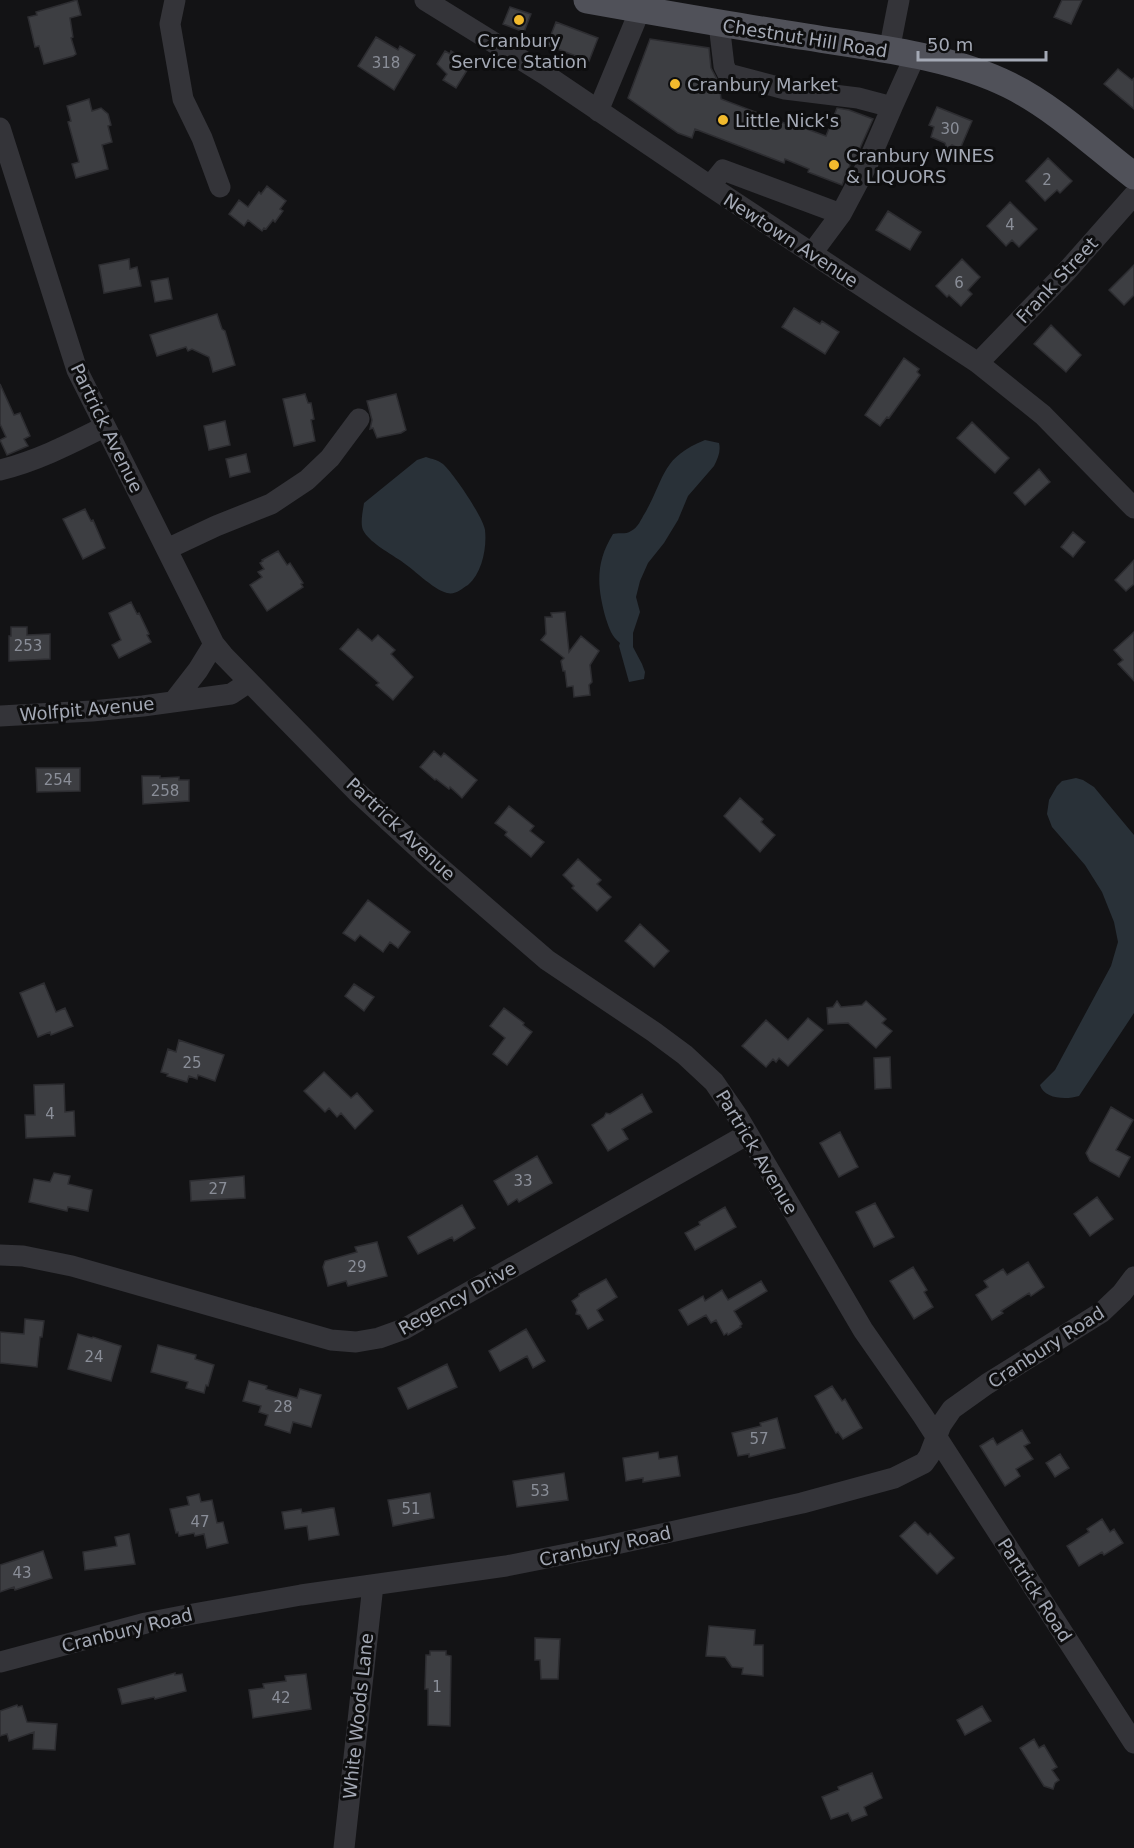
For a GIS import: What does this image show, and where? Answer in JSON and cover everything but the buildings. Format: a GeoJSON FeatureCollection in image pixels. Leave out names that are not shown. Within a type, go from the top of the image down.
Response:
{"type":"FeatureCollection","features":[{"type":"Feature","properties":{"kind":"main road","name":"Chestnut Hill Road"},"geometry":{"type":"LineString","coordinates":[[587,0],[902,53],[968,69],[1011,86],[1050,111],[1134,176]]}},
{"type":"Feature","properties":{"kind":"street"},"geometry":{"type":"LineString","coordinates":[[175,0],[170,24],[183,99],[202,138],[219,187]]}},
{"type":"Feature","properties":{"kind":"street","name":"Newtown Avenue"},"geometry":{"type":"LineString","coordinates":[[425,0],[546,75],[978,363],[1043,415],[1134,508]]}},
{"type":"Feature","properties":{"kind":"street"},"geometry":{"type":"LineString","coordinates":[[812,253],[841,214],[867,165],[892,107],[902,53],[899,0]]}},
{"type":"Feature","properties":{"kind":"street"},"geometry":{"type":"LineString","coordinates":[[598,111],[640,10]]}},
{"type":"Feature","properties":{"kind":"street"},"geometry":{"type":"LineString","coordinates":[[719,24],[724,66],[728,74],[785,89],[858,98],[892,107]]}},
{"type":"Feature","properties":{"kind":"street","name":"Partrick Avenue"},"geometry":{"type":"LineString","coordinates":[[0,128],[75,364],[104,427],[214,644],[388,821],[547,960],[654,1032],[703,1070],[722,1091],[857,1321],[937,1438]]}},
{"type":"Feature","properties":{"kind":"street"},"geometry":{"type":"LineString","coordinates":[[710,186],[723,170],[841,214]]}},
{"type":"Feature","properties":{"kind":"street","name":"Frank Street"},"geometry":{"type":"LineString","coordinates":[[978,363],[1066,272],[1134,195]]}},
{"type":"Feature","properties":{"kind":"street"},"geometry":{"type":"LineString","coordinates":[[167,549],[271,504],[307,480],[330,458],[358,419]]}},
{"type":"Feature","properties":{"kind":"street"},"geometry":{"type":"LineString","coordinates":[[0,470],[43,456],[104,427]]}},
{"type":"Feature","properties":{"kind":"street","name":"Wolfpit Avenue"},"geometry":{"type":"LineString","coordinates":[[174,700],[198,670],[214,644]]}},
{"type":"Feature","properties":{"kind":"street","name":"Wolfpit Avenue"},"geometry":{"type":"LineString","coordinates":[[0,716],[92,711],[231,694],[249,682]]}},
{"type":"Feature","properties":{"kind":"street","name":"Regency Drive"},"geometry":{"type":"LineString","coordinates":[[0,1255],[23,1256],[72,1266],[331,1340],[356,1341],[379,1338],[419,1322],[748,1134]]}},
{"type":"Feature","properties":{"kind":"street","name":"Cranbury Road"},"geometry":{"type":"LineString","coordinates":[[0,1662],[146,1623],[257,1602],[464,1572],[584,1551],[894,1478],[924,1463],[941,1425],[952,1409],[987,1384],[1102,1312],[1122,1293],[1134,1277]]}},
{"type":"Feature","properties":{"kind":"street","name":"Partrick Road"},"geometry":{"type":"LineString","coordinates":[[937,1438],[1134,1743]]}},
{"type":"Feature","properties":{"kind":"street","name":"White Woods Lane"},"geometry":{"type":"LineString","coordinates":[[344,1848],[373,1585]]}},
{"type":"Feature","properties":{"kind":"shaded area"},"geometry":{"type":"Polygon","coordinates":[[[705,440],[719,443],[719,452],[714,466],[688,496],[678,520],[648,563],[640,581],[636,597],[640,612],[633,633],[633,647],[645,672],[644,679],[629,682],[620,643],[611,632],[603,607],[599,575],[603,555],[613,534],[629,532],[637,526],[672,461],[705,440]]]}},
{"type":"Feature","properties":{"kind":"shaded area"},"geometry":{"type":"Polygon","coordinates":[[[426,457],[439,461],[448,469],[474,506],[485,530],[484,552],[477,574],[468,585],[453,593],[441,591],[429,583],[374,543],[362,527],[364,503],[417,460],[426,457]]]}},
{"type":"Feature","properties":{"kind":"shaded area"},"geometry":{"type":"Polygon","coordinates":[[[1076,778],[1094,787],[1134,835],[1134,1013],[1079,1096],[1062,1098],[1051,1096],[1042,1090],[1040,1085],[1055,1070],[1111,966],[1118,942],[1114,922],[1102,892],[1085,865],[1052,827],[1047,814],[1049,800],[1057,786],[1062,781],[1076,778]]]}},
{"type":"Feature","properties":{"kind":"place","name":"Cranbury Service Station"},"geometry":{"type":"Point","coordinates":[519,20]}},
{"type":"Feature","properties":{"kind":"place","name":"Cranbury Market"},"geometry":{"type":"Point","coordinates":[675,84]}},
{"type":"Feature","properties":{"kind":"place","name":"Little Nick's"},"geometry":{"type":"Point","coordinates":[723,120]}},
{"type":"Feature","properties":{"kind":"place","name":"Cranbury WINES & LIQUORS"},"geometry":{"type":"Point","coordinates":[834,165]}}]}
